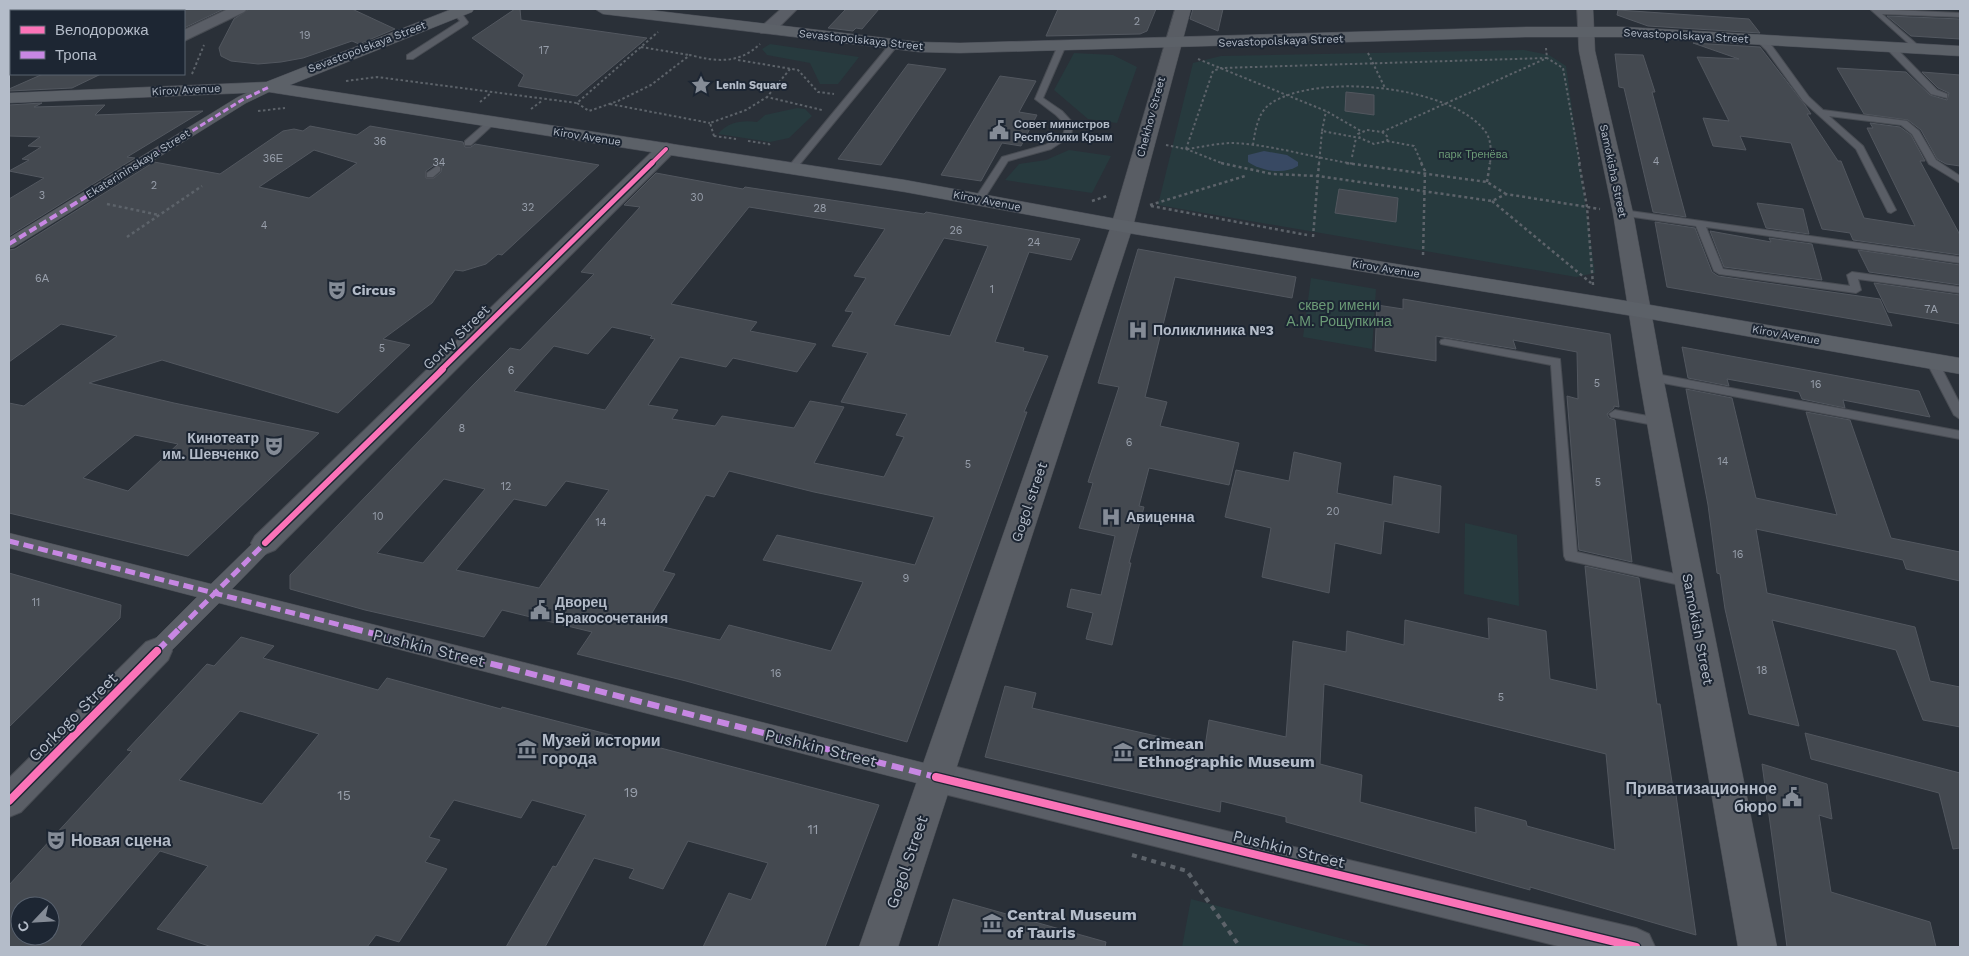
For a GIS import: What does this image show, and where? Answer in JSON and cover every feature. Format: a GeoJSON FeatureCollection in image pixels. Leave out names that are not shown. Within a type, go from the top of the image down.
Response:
{"type":"FeatureCollection","features":[{"type":"Feature","properties":{"kind":"main road","name":"Sevastopolskaya Street"},"geometry":{"type":"LineString","coordinates":[[603,9],[766,35],[893,46],[960,48],[1171,44],[1519,32],[1625,32],[1960,51]]}},
{"type":"Feature","properties":{"kind":"main road","name":"Chekhov Street"},"geometry":{"type":"LineString","coordinates":[[1122,226],[1143,143],[1183,9]]}},
{"type":"Feature","properties":{"kind":"main road","name":"Samokisha Street"},"geometry":{"type":"LineString","coordinates":[[1585,9],[1588,20],[1586,33],[1587,51],[1623,213],[1639,310]]}},
{"type":"Feature","properties":{"kind":"main road","name":"Sevastopolskaya Street"},"geometry":{"type":"LineString","coordinates":[[269,87],[461,10]]}},
{"type":"Feature","properties":{"kind":"main road","name":"Kirov Avenue"},"geometry":{"type":"LineString","coordinates":[[9,98],[269,87],[792,168],[1122,226],[1639,310],[1960,366]]}},
{"type":"Feature","properties":{"kind":"main road","name":"Gogol street"},"geometry":{"type":"LineString","coordinates":[[936,777],[1122,226]]}},
{"type":"Feature","properties":{"kind":"main road","name":"Samokish Street"},"geometry":{"type":"LineString","coordinates":[[1639,310],[1758,947]]}},
{"type":"Feature","properties":{"kind":"main road","name":"Gogol Street"},"geometry":{"type":"LineString","coordinates":[[878,947],[936,777]]}},
{"type":"Feature","properties":{"kind":"street"},"geometry":{"type":"LineString","coordinates":[[185,36],[239,9]]}},
{"type":"Feature","properties":{"kind":"street"},"geometry":{"type":"LineString","coordinates":[[766,35],[789,9]]}},
{"type":"Feature","properties":{"kind":"street","name":"Ekaterininskaya Street"},"geometry":{"type":"LineString","coordinates":[[9,244],[242,100],[269,87]]}},
{"type":"Feature","properties":{"kind":"street","name":"Gorky Street"},"geometry":{"type":"LineString","coordinates":[[214,594],[666,149]]}},
{"type":"Feature","properties":{"kind":"street","name":"Pushkin Street"},"geometry":{"type":"LineString","coordinates":[[9,541],[936,777],[1636,947]]}},
{"type":"Feature","properties":{"kind":"street","name":"Gorkogo Street"},"geometry":{"type":"LineString","coordinates":[[9,801],[214,594]]}},
{"type":"Feature","properties":{"kind":"lane"},"geometry":{"type":"LineString","coordinates":[[410,58],[464,22],[461,10]]}},
{"type":"Feature","properties":{"kind":"lane"},"geometry":{"type":"LineString","coordinates":[[1874,10],[1960,15]]}},
{"type":"Feature","properties":{"kind":"lane"},"geometry":{"type":"LineString","coordinates":[[1874,10],[1917,49]]}},
{"type":"Feature","properties":{"kind":"lane"},"geometry":{"type":"LineString","coordinates":[[1760,39],[1769,48],[1806,99],[1860,148],[1891,210]]}},
{"type":"Feature","properties":{"kind":"lane"},"geometry":{"type":"LineString","coordinates":[[979,200],[1005,159],[1048,147],[1067,136],[1070,125],[1059,113],[1039,99],[1062,45]]}},
{"type":"Feature","properties":{"kind":"lane"},"geometry":{"type":"LineString","coordinates":[[792,168],[893,46]]}},
{"type":"Feature","properties":{"kind":"lane"},"geometry":{"type":"LineString","coordinates":[[1890,47],[1934,92],[1944,96]]}},
{"type":"Feature","properties":{"kind":"lane"},"geometry":{"type":"LineString","coordinates":[[1820,112],[1904,123],[1916,133],[1932,162],[1960,180]]}},
{"type":"Feature","properties":{"kind":"lane"},"geometry":{"type":"LineString","coordinates":[[468,143],[492,122]]}},
{"type":"Feature","properties":{"kind":"lane"},"geometry":{"type":"LineString","coordinates":[[1623,213],[1960,260]]}},
{"type":"Feature","properties":{"kind":"lane"},"geometry":{"type":"LineString","coordinates":[[1700,224],[1719,271],[1856,290],[1852,275],[1960,290]]}},
{"type":"Feature","properties":{"kind":"lane"},"geometry":{"type":"LineString","coordinates":[[1445,342],[1556,362],[1562,404],[1571,556],[1689,582]]}},
{"type":"Feature","properties":{"kind":"lane"},"geometry":{"type":"LineString","coordinates":[[1932,361],[1960,415]]}},
{"type":"Feature","properties":{"kind":"lane"},"geometry":{"type":"LineString","coordinates":[[1651,377],[1960,435]]}},
{"type":"Feature","properties":{"kind":"lane"},"geometry":{"type":"LineString","coordinates":[[1615,414],[1659,422]]}},
{"type":"Feature","properties":{"kind":"path"},"geometry":{"type":"LineString","coordinates":[[738,60],[756,48],[766,35]]}},
{"type":"Feature","properties":{"kind":"path"},"geometry":{"type":"LineString","coordinates":[[577,103],[653,36]]}},
{"type":"Feature","properties":{"kind":"path"},"geometry":{"type":"LineString","coordinates":[[189,82],[207,38]]}},
{"type":"Feature","properties":{"kind":"path"},"geometry":{"type":"LineString","coordinates":[[641,47],[711,60],[738,60],[798,70],[818,92],[842,95]]}},
{"type":"Feature","properties":{"kind":"path"},"geometry":{"type":"LineString","coordinates":[[1546,47],[1547,58]]}},
{"type":"Feature","properties":{"kind":"path"},"geometry":{"type":"LineString","coordinates":[[1365,48],[1374,63],[1385,89]]}},
{"type":"Feature","properties":{"kind":"path"},"geometry":{"type":"LineString","coordinates":[[584,115],[589,111],[651,85],[690,55]]}},
{"type":"Feature","properties":{"kind":"path"},"geometry":{"type":"LineString","coordinates":[[1192,57],[1326,111],[1361,131],[1374,130],[1382,132],[1388,137],[1387,141]]}},
{"type":"Feature","properties":{"kind":"path"},"geometry":{"type":"LineString","coordinates":[[1382,132],[1547,58]]}},
{"type":"Feature","properties":{"kind":"path"},"geometry":{"type":"LineString","coordinates":[[1186,149],[1213,71],[1221,68],[1547,58],[1563,68],[1587,207],[1593,285]]}},
{"type":"Feature","properties":{"kind":"path"},"geometry":{"type":"LineString","coordinates":[[609,104],[710,123],[746,110],[767,97],[790,69]]}},
{"type":"Feature","properties":{"kind":"path"},"geometry":{"type":"LineString","coordinates":[[342,82],[377,77],[577,103],[589,111]]}},
{"type":"Feature","properties":{"kind":"path"},"geometry":{"type":"LineString","coordinates":[[1253,145],[1260,117],[1268,105],[1285,95],[1299,90],[1324,88],[1358,86],[1385,89],[1420,95],[1445,105],[1465,115],[1484,130],[1490,145],[1491,163],[1487,182]]}},
{"type":"Feature","properties":{"kind":"path"},"geometry":{"type":"LineString","coordinates":[[478,104],[491,93]]}},
{"type":"Feature","properties":{"kind":"path"},"geometry":{"type":"LineString","coordinates":[[767,97],[830,112]]}},
{"type":"Feature","properties":{"kind":"path"},"geometry":{"type":"LineString","coordinates":[[529,111],[543,100]]}},
{"type":"Feature","properties":{"kind":"path"},"geometry":{"type":"LineString","coordinates":[[1313,237],[1319,159],[1326,111]]}},
{"type":"Feature","properties":{"kind":"path"},"geometry":{"type":"LineString","coordinates":[[710,123],[714,136],[736,139]]}},
{"type":"Feature","properties":{"kind":"path"},"geometry":{"type":"LineString","coordinates":[[1360,138],[1358,134],[1361,131]]}},
{"type":"Feature","properties":{"kind":"path"},"geometry":{"type":"LineString","coordinates":[[1322,132],[1360,138],[1374,144],[1387,141],[1414,146],[1425,174],[1424,256],[1414,254]]}},
{"type":"Feature","properties":{"kind":"path"},"geometry":{"type":"LineString","coordinates":[[1166,146],[1169,138]]}},
{"type":"Feature","properties":{"kind":"path"},"geometry":{"type":"LineString","coordinates":[[1352,157],[1356,138]]}},
{"type":"Feature","properties":{"kind":"path"},"geometry":{"type":"LineString","coordinates":[[748,141],[769,144]]}},
{"type":"Feature","properties":{"kind":"path"},"geometry":{"type":"LineString","coordinates":[[1143,143],[1186,149],[1224,164],[1272,174],[1318,176],[1492,201],[1593,285]]}},
{"type":"Feature","properties":{"kind":"path"},"geometry":{"type":"LineString","coordinates":[[1186,149],[1231,143],[1271,147],[1319,159],[1487,182],[1506,194],[1623,213]]}},
{"type":"Feature","properties":{"kind":"path"},"geometry":{"type":"LineString","coordinates":[[1150,206],[1245,176]]}},
{"type":"Feature","properties":{"kind":"path"},"geometry":{"type":"LineString","coordinates":[[127,237],[202,186]]}},
{"type":"Feature","properties":{"kind":"path"},"geometry":{"type":"LineString","coordinates":[[1492,201],[1506,194]]}},
{"type":"Feature","properties":{"kind":"path"},"geometry":{"type":"LineString","coordinates":[[1150,206],[1152,197]]}},
{"type":"Feature","properties":{"kind":"path"},"geometry":{"type":"LineString","coordinates":[[82,199],[159,215]]}},
{"type":"Feature","properties":{"kind":"path"},"geometry":{"type":"LineString","coordinates":[[1150,206],[1322,238]]}},
{"type":"Feature","properties":{"kind":"path"},"geometry":{"type":"LineString","coordinates":[[1584,283],[1593,285]]}},
{"type":"Feature","properties":{"kind":"path"},"geometry":{"type":"LineString","coordinates":[[1130,854],[1187,871],[1240,947]]}},
{"type":"Feature","properties":{"kind":"green space"},"geometry":{"type":"Polygon","coordinates":[[[770,44],[859,57],[838,84],[820,84],[810,63],[767,55],[762,49],[770,44]]]}},
{"type":"Feature","properties":{"kind":"green space","name":"парк Тренёва"},"geometry":{"type":"Polygon","coordinates":[[[1524,50],[1549,55],[1566,66],[1595,273],[1576,277],[1158,205],[1193,63],[1221,56],[1524,50]]]}},
{"type":"Feature","properties":{"kind":"green space"},"geometry":{"type":"Polygon","coordinates":[[[1074,53],[1113,55],[1137,67],[1117,123],[1088,119],[1054,90],[1074,53]]]}},
{"type":"Feature","properties":{"kind":"green space"},"geometry":{"type":"Polygon","coordinates":[[[797,108],[805,109],[812,116],[789,138],[770,142],[718,134],[731,124],[746,121],[757,122],[765,115],[797,108]]]}},
{"type":"Feature","properties":{"kind":"green space"},"geometry":{"type":"Polygon","coordinates":[[[1069,150],[1111,156],[1092,193],[1005,180],[1019,164],[1046,160],[1069,150]]]}},
{"type":"Feature","properties":{"kind":"green space","name":"сквер имени А.М. Рощупкина"},"geometry":{"type":"Polygon","coordinates":[[[1311,278],[1376,289],[1372,349],[1303,337],[1311,278]]]}},
{"type":"Feature","properties":{"kind":"green space"},"geometry":{"type":"Polygon","coordinates":[[[1465,523],[1517,535],[1519,606],[1464,594],[1465,523]]]}},
{"type":"Feature","properties":{"kind":"green space"},"geometry":{"type":"Polygon","coordinates":[[[1191,899],[1374,947],[1182,947],[1191,899]]]}},
{"type":"Feature","properties":{"kind":"water"},"geometry":{"type":"Polygon","coordinates":[[[1264,151],[1287,155],[1298,162],[1298,166],[1292,169],[1273,171],[1259,168],[1248,162],[1248,155],[1264,151]]]}},
{"type":"Feature","properties":{"kind":"building"},"geometry":{"type":"Polygon","coordinates":[[[184,9],[224,9],[185,28],[184,9]]]}},
{"type":"Feature","properties":{"kind":"building"},"geometry":{"type":"Polygon","coordinates":[[[249,9],[352,9],[395,29],[359,44],[352,41],[303,58],[258,64],[231,61],[221,56],[219,48],[234,19],[249,9]]]}},
{"type":"Feature","properties":{"kind":"building"},"geometry":{"type":"Polygon","coordinates":[[[515,9],[520,9],[521,20],[647,38],[577,96],[518,86],[524,75],[472,38],[515,9]]]}},
{"type":"Feature","properties":{"kind":"building"},"geometry":{"type":"Polygon","coordinates":[[[846,9],[879,9],[862,29],[856,28],[853,31],[828,28],[846,9]]]}},
{"type":"Feature","properties":{"kind":"building"},"geometry":{"type":"Polygon","coordinates":[[[1058,9],[1156,9],[1147,31],[1140,34],[1046,36],[1058,9]]]}},
{"type":"Feature","properties":{"kind":"building"},"geometry":{"type":"Polygon","coordinates":[[[1193,9],[1223,9],[1218,31],[1190,19],[1193,9]]]}},
{"type":"Feature","properties":{"kind":"building"},"geometry":{"type":"Polygon","coordinates":[[[1618,10],[1749,19],[1760,33],[1648,26],[1617,15],[1618,10]]]}},
{"type":"Feature","properties":{"kind":"building"},"geometry":{"type":"Polygon","coordinates":[[[1887,16],[1960,19],[1960,39],[1911,36],[1887,16]]]}},
{"type":"Feature","properties":{"kind":"building"},"geometry":{"type":"Polygon","coordinates":[[[1693,43],[1760,47],[1805,105],[1811,114],[1807,114],[1838,161],[1841,161],[1864,218],[1915,226],[1867,128],[1873,128],[1870,123],[1900,127],[1911,135],[1925,161],[1920,161],[1960,235],[1960,255],[1853,240],[1850,233],[1822,229],[1791,143],[1740,136],[1746,150],[1713,146],[1703,118],[1729,121],[1697,57],[1739,59],[1693,43]]]}},
{"type":"Feature","properties":{"kind":"building"},"geometry":{"type":"Polygon","coordinates":[[[1615,54],[1643,55],[1655,92],[1652,92],[1686,217],[1653,212],[1624,88],[1619,87],[1615,54]]]}},
{"type":"Feature","properties":{"kind":"building"},"geometry":{"type":"Polygon","coordinates":[[[908,64],[946,69],[881,165],[838,159],[908,64]]]}},
{"type":"Feature","properties":{"kind":"building"},"geometry":{"type":"Polygon","coordinates":[[[1837,68],[1906,72],[1930,95],[1947,100],[1949,93],[1938,88],[1922,72],[1960,75],[1960,166],[1946,164],[1937,159],[1921,130],[1908,120],[1864,114],[1837,68]]]}},
{"type":"Feature","properties":{"kind":"building"},"geometry":{"type":"Polygon","coordinates":[[[41,75],[99,75],[72,88],[9,91],[9,89],[41,75]]]}},
{"type":"Feature","properties":{"kind":"building"},"geometry":{"type":"Polygon","coordinates":[[[1000,76],[1036,81],[1019,112],[1037,115],[1021,146],[1002,143],[981,181],[941,175],[1000,76]]]}},
{"type":"Feature","properties":{"kind":"building"},"geometry":{"type":"Polygon","coordinates":[[[1346,92],[1374,95],[1374,115],[1345,111],[1346,92]]]}},
{"type":"Feature","properties":{"kind":"building"},"geometry":{"type":"Polygon","coordinates":[[[42,103],[34,107],[105,105],[95,115],[203,111],[127,157],[135,158],[9,236],[9,199],[44,178],[9,171],[29,160],[22,159],[41,147],[28,146],[40,137],[9,136],[9,105],[42,103]]]}},
{"type":"Feature","properties":{"kind":"building"},"geometry":{"type":"Polygon","coordinates":[[[310,126],[357,135],[370,126],[463,142],[465,147],[471,147],[475,144],[599,165],[502,255],[498,254],[486,264],[463,271],[455,270],[432,303],[383,339],[410,345],[338,413],[162,360],[89,383],[319,433],[188,556],[9,513],[9,403],[24,406],[117,336],[61,324],[9,362],[9,250],[15,249],[154,162],[220,174],[283,131],[294,129],[303,131],[310,126]],[[314,150],[259,187],[309,198],[357,163],[314,150]],[[436,164],[426,171],[426,178],[434,178],[441,172],[442,166],[436,164]],[[135,435],[83,478],[128,491],[178,444],[135,435]]]}},
{"type":"Feature","properties":{"kind":"building"},"geometry":{"type":"Polygon","coordinates":[[[656,173],[743,189],[745,187],[924,214],[926,212],[1080,239],[1071,260],[1029,252],[995,342],[1024,348],[1023,351],[1048,356],[1024,412],[1027,412],[907,742],[686,681],[577,654],[592,632],[502,610],[484,637],[365,610],[290,589],[290,575],[475,383],[510,348],[520,350],[594,274],[581,272],[640,207],[624,205],[656,173]],[[749,207],[671,304],[757,322],[750,331],[816,344],[797,372],[733,358],[726,367],[680,357],[648,405],[678,410],[672,419],[715,426],[722,416],[794,428],[810,401],[844,407],[814,463],[884,477],[904,437],[896,435],[907,414],[841,402],[868,353],[832,346],[853,312],[845,311],[866,278],[854,276],[885,229],[749,207]],[[944,238],[894,325],[950,336],[988,246],[944,238]],[[612,327],[588,354],[554,346],[514,391],[605,410],[655,339],[650,338],[652,336],[612,327]],[[729,471],[714,497],[706,495],[663,571],[675,574],[646,623],[720,640],[729,625],[831,651],[863,582],[763,560],[777,535],[915,565],[934,517],[814,492],[729,471]],[[444,479],[377,553],[423,563],[485,489],[444,479]],[[566,481],[546,506],[514,499],[456,570],[539,588],[609,490],[566,481]]]}},
{"type":"Feature","properties":{"kind":"building"},"geometry":{"type":"Polygon","coordinates":[[[1339,189],[1398,198],[1396,222],[1335,213],[1339,189]]]}},
{"type":"Feature","properties":{"kind":"building"},"geometry":{"type":"Polygon","coordinates":[[[1757,203],[1803,209],[1809,234],[1766,228],[1757,203]]]}},
{"type":"Feature","properties":{"kind":"building"},"geometry":{"type":"Polygon","coordinates":[[[1655,222],[1695,228],[1712,272],[1718,276],[1880,299],[1892,326],[1667,287],[1655,222]]]}},
{"type":"Feature","properties":{"kind":"building"},"geometry":{"type":"Polygon","coordinates":[[[1710,231],[1771,242],[1769,238],[1812,244],[1822,280],[1724,267],[1710,231]]]}},
{"type":"Feature","properties":{"kind":"building"},"geometry":{"type":"Polygon","coordinates":[[[1138,249],[1296,277],[1292,298],[1175,277],[1145,397],[1167,402],[1160,426],[1239,443],[1229,485],[1149,468],[1139,506],[1144,507],[1129,563],[1131,563],[1112,645],[1086,639],[1093,613],[1067,607],[1071,589],[1101,595],[1115,536],[1079,528],[1093,483],[1088,482],[1119,387],[1098,383],[1138,249]]]}},
{"type":"Feature","properties":{"kind":"building"},"geometry":{"type":"Polygon","coordinates":[[[1858,250],[1960,265],[1960,285],[1869,272],[1858,250]]]}},
{"type":"Feature","properties":{"kind":"building"},"geometry":{"type":"Polygon","coordinates":[[[1874,283],[1960,295],[1960,324],[1888,312],[1874,283]]]}},
{"type":"Feature","properties":{"kind":"building"},"geometry":{"type":"Polygon","coordinates":[[[1403,299],[1610,334],[1619,407],[1614,406],[1607,414],[1609,418],[1615,420],[1632,562],[1579,550],[1567,396],[1578,399],[1577,352],[1513,340],[1516,349],[1436,336],[1436,361],[1375,351],[1377,305],[1403,309],[1403,299]]]}},
{"type":"Feature","properties":{"kind":"building"},"geometry":{"type":"Polygon","coordinates":[[[1682,347],[1919,391],[1930,417],[1843,400],[1845,408],[1802,399],[1799,392],[1727,379],[1729,386],[1688,378],[1682,347]]]}},
{"type":"Feature","properties":{"kind":"building"},"geometry":{"type":"Polygon","coordinates":[[[1686,389],[1732,398],[1756,498],[1837,515],[1806,412],[1850,420],[1891,538],[1960,552],[1960,581],[1906,569],[1903,560],[1756,529],[1767,593],[1915,627],[1930,681],[1960,687],[1960,727],[1923,720],[1896,650],[1772,620],[1799,726],[1749,714],[1725,609],[1720,574],[1717,573],[1708,505],[1686,389]]]}},
{"type":"Feature","properties":{"kind":"building"},"geometry":{"type":"Polygon","coordinates":[[[1294,452],[1341,463],[1337,493],[1392,505],[1394,476],[1441,486],[1439,533],[1384,521],[1381,554],[1335,543],[1329,593],[1262,577],[1271,528],[1225,517],[1236,470],[1289,481],[1294,452]]]}},
{"type":"Feature","properties":{"kind":"building"},"geometry":{"type":"Polygon","coordinates":[[[1585,566],[1639,578],[1657,704],[1660,704],[1674,795],[1676,795],[1696,935],[1530,887],[1530,890],[1286,822],[1286,817],[1221,801],[1220,812],[985,757],[1005,686],[1036,693],[1032,708],[1205,747],[1209,720],[1286,737],[1293,641],[1346,652],[1347,631],[1404,645],[1405,620],[1489,639],[1488,618],[1546,631],[1550,679],[1597,690],[1585,566]],[[1324,684],[1320,764],[1362,775],[1360,802],[1476,833],[1475,807],[1526,821],[1527,826],[1615,850],[1606,754],[1324,684]]]}},
{"type":"Feature","properties":{"kind":"building"},"geometry":{"type":"Polygon","coordinates":[[[9,573],[121,605],[120,618],[9,727],[9,573]]]}},
{"type":"Feature","properties":{"kind":"building"},"geometry":{"type":"Polygon","coordinates":[[[241,637],[274,646],[263,658],[378,690],[387,678],[501,709],[502,707],[879,805],[825,947],[703,947],[729,893],[751,900],[768,863],[688,841],[663,889],[629,878],[634,869],[594,858],[545,947],[506,947],[553,866],[556,867],[586,815],[532,800],[521,818],[454,800],[429,837],[440,840],[425,862],[447,869],[399,942],[376,935],[367,947],[212,947],[157,929],[208,866],[160,851],[79,947],[9,947],[9,885],[132,751],[127,750],[207,664],[214,666],[241,637]],[[240,711],[179,780],[262,804],[319,734],[240,711]]]}},
{"type":"Feature","properties":{"kind":"building"},"geometry":{"type":"Polygon","coordinates":[[[1805,733],[1960,773],[1960,848],[1953,849],[1939,793],[1811,759],[1805,733]]]}},
{"type":"Feature","properties":{"kind":"building"},"geometry":{"type":"Polygon","coordinates":[[[1762,764],[1827,784],[1832,819],[1819,815],[1831,892],[1930,922],[1936,947],[1787,947],[1762,764]]]}},
{"type":"Feature","properties":{"kind":"building","name":"Central Museum of Tauris"},"geometry":{"type":"Polygon","coordinates":[[[953,899],[1106,942],[1105,947],[938,947],[953,899]]]}},
{"type":"Feature","properties":{"kind":"marked path"},"geometry":{"type":"LineString","coordinates":[[9,244],[242,100],[269,87]]}},
{"type":"Feature","properties":{"kind":"marked path"},"geometry":{"type":"LineString","coordinates":[[9,541],[936,777]]}},
{"type":"Feature","properties":{"kind":"marked path"},"geometry":{"type":"LineString","coordinates":[[157,651],[265,543]]}},
{"type":"Feature","properties":{"kind":"cycle path"},"geometry":{"type":"LineString","coordinates":[[265,543],[666,149]]}},
{"type":"Feature","properties":{"kind":"cycle path"},"geometry":{"type":"LineString","coordinates":[[9,801],[157,651]]}},
{"type":"Feature","properties":{"kind":"cycle path"},"geometry":{"type":"LineString","coordinates":[[936,777],[1636,947]]}},
{"type":"Feature","properties":{"kind":"place","name":"Lenin Square"},"geometry":{"type":"Point","coordinates":[701,85]}},
{"type":"Feature","properties":{"kind":"place","name":"Совет министров Республики Крым"},"geometry":{"type":"Point","coordinates":[999,130]}},
{"type":"Feature","properties":{"kind":"place","name":"Circus"},"geometry":{"type":"Point","coordinates":[337,290]}},
{"type":"Feature","properties":{"kind":"place","name":"Поликлиника №3"},"geometry":{"type":"Point","coordinates":[1138,330]}},
{"type":"Feature","properties":{"kind":"place","name":"Кинотеатр им. Шевченко"},"geometry":{"type":"Point","coordinates":[274,446]}},
{"type":"Feature","properties":{"kind":"place","name":"Авиценна"},"geometry":{"type":"Point","coordinates":[1111,517]}},
{"type":"Feature","properties":{"kind":"place","name":"Дворец Бракосочетания"},"geometry":{"type":"Point","coordinates":[540,610]}},
{"type":"Feature","properties":{"kind":"place","name":"Музей истории города"},"geometry":{"type":"Point","coordinates":[527,749]}},
{"type":"Feature","properties":{"kind":"place","name":"Crimean Ethnographic Museum"},"geometry":{"type":"Point","coordinates":[1123,752]}},
{"type":"Feature","properties":{"kind":"place","name":"Приватизационное бюро"},"geometry":{"type":"Point","coordinates":[1792,797]}},
{"type":"Feature","properties":{"kind":"place","name":"Новая сцена"},"geometry":{"type":"Point","coordinates":[56,840]}},
{"type":"Feature","properties":{"kind":"place","name":"Central Museum of Tauris"},"geometry":{"type":"Point","coordinates":[992,923]}}]}
